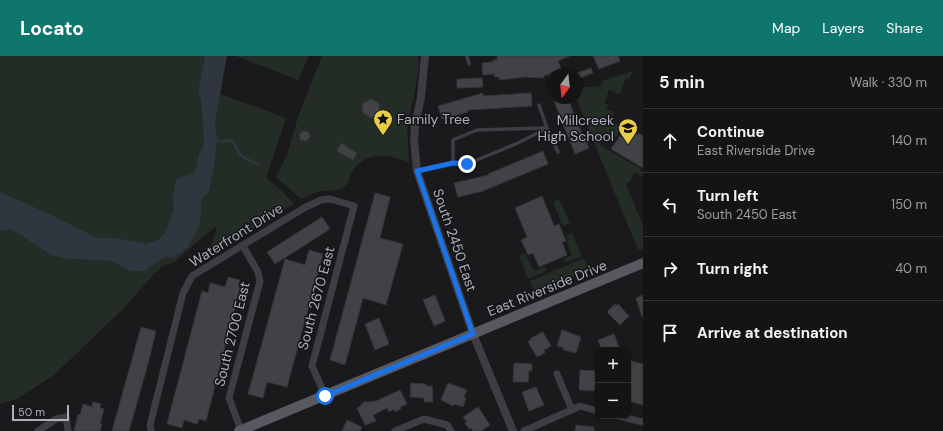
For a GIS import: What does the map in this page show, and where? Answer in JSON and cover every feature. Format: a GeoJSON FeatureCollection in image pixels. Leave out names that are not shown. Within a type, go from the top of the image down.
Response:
{"type":"FeatureCollection","features":[{"type":"Feature","properties":{"kind":"main road","name":"East Riverside Drive"},"geometry":{"type":"LineString","coordinates":[[240,431],[643,264]]}},
{"type":"Feature","properties":{"kind":"street","name":"South 2450 East"},"geometry":{"type":"LineString","coordinates":[[425,56],[421,97],[415,125],[414,139],[417,171],[473,334],[513,431]]}},
{"type":"Feature","properties":{"kind":"street","name":"Waterfront Drive"},"geometry":{"type":"LineString","coordinates":[[151,431],[150,425],[183,293],[192,276],[304,208],[321,200],[330,199],[354,206]]}},
{"type":"Feature","properties":{"kind":"street","name":"South 2670 East"},"geometry":{"type":"LineString","coordinates":[[325,396],[312,366],[354,206]]}},
{"type":"Feature","properties":{"kind":"street","name":"South 2700 East"},"geometry":{"type":"LineString","coordinates":[[240,431],[229,398],[260,281],[258,272],[243,246]]}},
{"type":"Feature","properties":{"kind":"street"},"geometry":{"type":"LineString","coordinates":[[557,374],[572,410]]}},
{"type":"Feature","properties":{"kind":"street"},"geometry":{"type":"LineString","coordinates":[[524,431],[580,406],[595,410]]}},
{"type":"Feature","properties":{"kind":"street"},"geometry":{"type":"LineString","coordinates":[[38,431],[56,419],[66,417],[68,431]]}},
{"type":"Feature","properties":{"kind":"street"},"geometry":{"type":"LineString","coordinates":[[395,431],[424,419],[449,428]]}},
{"type":"Feature","properties":{"kind":"street"},"geometry":{"type":"LineString","coordinates":[[630,419],[643,422]]}},
{"type":"Feature","properties":{"kind":"lane"},"geometry":{"type":"LineString","coordinates":[[467,56],[469,64]]}},
{"type":"Feature","properties":{"kind":"lane"},"geometry":{"type":"LineString","coordinates":[[539,106],[558,152]]}},
{"type":"Feature","properties":{"kind":"lane"},"geometry":{"type":"LineString","coordinates":[[417,171],[453,163],[467,164],[518,143],[547,128]]}},
{"type":"Feature","properties":{"kind":"lane"},"geometry":{"type":"LineString","coordinates":[[453,163],[453,140],[477,130],[547,128]]}},
{"type":"Feature","properties":{"kind":"shaded area"},"geometry":{"type":"Polygon","coordinates":[[[0,56],[205,56],[198,91],[201,101],[203,138],[217,137],[215,122],[220,94],[286,118],[266,178],[282,191],[294,204],[223,246],[210,249],[217,229],[215,227],[174,262],[163,266],[154,274],[125,307],[54,375],[17,399],[0,404],[0,231],[11,229],[51,255],[67,259],[112,261],[126,269],[131,242],[116,238],[98,238],[48,213],[0,192],[0,56]]]}},
{"type":"Feature","properties":{"kind":"shaded area"},"geometry":{"type":"Polygon","coordinates":[[[205,56],[227,56],[215,122],[217,137],[214,168],[209,191],[201,201],[201,217],[197,231],[188,247],[174,257],[164,257],[145,271],[130,271],[112,261],[67,259],[51,255],[11,229],[0,231],[0,192],[48,213],[98,238],[116,238],[146,244],[160,239],[165,233],[174,208],[173,195],[176,179],[195,172],[199,154],[204,146],[201,101],[198,91],[205,56]]]}},
{"type":"Feature","properties":{"kind":"shaded area"},"geometry":{"type":"Polygon","coordinates":[[[236,56],[309,56],[298,80],[236,56]]]}},
{"type":"Feature","properties":{"kind":"shaded area"},"geometry":{"type":"Polygon","coordinates":[[[322,56],[418,56],[419,64],[415,92],[407,126],[409,162],[386,156],[365,159],[353,170],[348,183],[345,186],[335,190],[311,194],[301,199],[276,177],[287,155],[298,117],[322,56]]]}},
{"type":"Feature","properties":{"kind":"shaded area"},"geometry":{"type":"Polygon","coordinates":[[[633,71],[629,79],[626,78],[620,94],[609,90],[604,103],[608,105],[606,109],[614,112],[610,121],[621,126],[616,138],[606,133],[600,145],[641,169],[640,170],[643,172],[643,177],[635,172],[631,181],[626,184],[643,226],[643,249],[638,250],[578,104],[583,104],[583,87],[600,86],[603,81],[633,71]]]}},
{"type":"Feature","properties":{"kind":"shaded area"},"geometry":{"type":"Polygon","coordinates":[[[559,199],[570,223],[563,226],[553,202],[559,199]]]}},
{"type":"Feature","properties":{"kind":"shaded area"},"geometry":{"type":"Polygon","coordinates":[[[572,233],[582,256],[565,263],[563,259],[572,255],[567,243],[568,240],[566,235],[572,233]]]}},
{"type":"Feature","properties":{"kind":"shaded area"},"geometry":{"type":"Polygon","coordinates":[[[525,253],[534,271],[545,267],[547,271],[528,279],[519,256],[525,253]]]}},
{"type":"Feature","properties":{"kind":"shaded area"},"geometry":{"type":"Polygon","coordinates":[[[584,258],[589,270],[535,293],[530,281],[584,258]]]}},
{"type":"Feature","properties":{"kind":"building"},"geometry":{"type":"Polygon","coordinates":[[[497,56],[570,56],[558,61],[561,68],[547,68],[547,75],[544,75],[544,78],[526,77],[499,80],[499,77],[495,77],[494,74],[483,75],[482,63],[497,60],[497,56]]]}},
{"type":"Feature","properties":{"kind":"building"},"geometry":{"type":"Polygon","coordinates":[[[593,56],[618,56],[620,61],[599,69],[593,56]]]}},
{"type":"Feature","properties":{"kind":"building"},"geometry":{"type":"Polygon","coordinates":[[[591,68],[593,73],[583,77],[583,71],[591,68]]]}},
{"type":"Feature","properties":{"kind":"building"},"geometry":{"type":"Polygon","coordinates":[[[482,78],[483,87],[457,88],[457,79],[482,78]]]}},
{"type":"Feature","properties":{"kind":"building"},"geometry":{"type":"Polygon","coordinates":[[[483,93],[483,96],[531,93],[532,106],[468,110],[468,112],[442,119],[438,106],[483,93]]]}},
{"type":"Feature","properties":{"kind":"building"},"geometry":{"type":"Polygon","coordinates":[[[371,99],[379,103],[380,113],[371,118],[363,113],[362,104],[371,99]]]}},
{"type":"Feature","properties":{"kind":"building"},"geometry":{"type":"Polygon","coordinates":[[[555,104],[570,104],[589,148],[575,154],[555,104]]]}},
{"type":"Feature","properties":{"kind":"building","name":"Millcreek High School"},"geometry":{"type":"Polygon","coordinates":[[[630,130],[643,136],[643,168],[611,149],[620,136],[625,139],[630,130]]]}},
{"type":"Feature","properties":{"kind":"building"},"geometry":{"type":"Polygon","coordinates":[[[303,131],[308,132],[310,137],[306,141],[300,140],[299,134],[303,131]]]}},
{"type":"Feature","properties":{"kind":"building"},"geometry":{"type":"Polygon","coordinates":[[[341,143],[357,153],[353,160],[337,151],[341,143]]]}},
{"type":"Feature","properties":{"kind":"building"},"geometry":{"type":"Polygon","coordinates":[[[543,151],[548,164],[483,191],[458,197],[454,183],[489,175],[488,174],[543,151]]]}},
{"type":"Feature","properties":{"kind":"building"},"geometry":{"type":"Polygon","coordinates":[[[375,193],[390,197],[380,238],[403,244],[386,305],[363,298],[345,365],[330,360],[375,193]]]}},
{"type":"Feature","properties":{"kind":"building"},"geometry":{"type":"Polygon","coordinates":[[[542,196],[554,226],[559,224],[566,241],[562,242],[567,255],[539,267],[533,253],[528,255],[521,240],[527,237],[515,208],[542,196]]]}},
{"type":"Feature","properties":{"kind":"building"},"geometry":{"type":"Polygon","coordinates":[[[322,217],[330,229],[275,264],[267,252],[322,217]]]}},
{"type":"Feature","properties":{"kind":"building"},"geometry":{"type":"Polygon","coordinates":[[[309,250],[323,254],[287,387],[267,382],[263,398],[248,394],[285,259],[305,265],[309,250]]]}},
{"type":"Feature","properties":{"kind":"building"},"geometry":{"type":"Polygon","coordinates":[[[228,277],[240,280],[238,287],[240,288],[206,421],[199,419],[197,424],[184,420],[182,428],[167,424],[202,291],[208,293],[210,283],[225,287],[228,277]]]}},
{"type":"Feature","properties":{"kind":"building"},"geometry":{"type":"Polygon","coordinates":[[[435,295],[445,321],[434,326],[423,300],[435,295]]]}},
{"type":"Feature","properties":{"kind":"building"},"geometry":{"type":"Polygon","coordinates":[[[643,295],[643,317],[642,317],[636,298],[643,295]]]}},
{"type":"Feature","properties":{"kind":"building"},"geometry":{"type":"Polygon","coordinates":[[[615,304],[616,306],[618,304],[629,316],[620,325],[607,312],[615,304]]]}},
{"type":"Feature","properties":{"kind":"building"},"geometry":{"type":"Polygon","coordinates":[[[379,318],[389,344],[375,350],[365,324],[379,318]]]}},
{"type":"Feature","properties":{"kind":"building"},"geometry":{"type":"Polygon","coordinates":[[[141,327],[156,331],[149,360],[129,431],[112,431],[141,327]]]}},
{"type":"Feature","properties":{"kind":"building"},"geometry":{"type":"Polygon","coordinates":[[[562,330],[581,337],[576,353],[563,350],[564,348],[557,346],[562,330]]]}},
{"type":"Feature","properties":{"kind":"building"},"geometry":{"type":"Polygon","coordinates":[[[543,332],[551,346],[544,350],[545,353],[537,357],[528,342],[531,338],[543,332]]]}},
{"type":"Feature","properties":{"kind":"building"},"geometry":{"type":"Polygon","coordinates":[[[614,334],[619,347],[601,347],[598,340],[614,334]]]}},
{"type":"Feature","properties":{"kind":"building"},"geometry":{"type":"Polygon","coordinates":[[[631,361],[643,364],[643,405],[631,402],[631,361]]]}},
{"type":"Feature","properties":{"kind":"building"},"geometry":{"type":"Polygon","coordinates":[[[514,363],[532,364],[532,371],[529,370],[528,382],[513,382],[514,363]]]}},
{"type":"Feature","properties":{"kind":"building"},"geometry":{"type":"Polygon","coordinates":[[[580,370],[595,371],[594,391],[579,390],[580,370]]]}},
{"type":"Feature","properties":{"kind":"building"},"geometry":{"type":"Polygon","coordinates":[[[411,383],[432,386],[433,402],[424,402],[424,398],[410,397],[411,383]]]}},
{"type":"Feature","properties":{"kind":"building"},"geometry":{"type":"Polygon","coordinates":[[[448,383],[467,390],[464,397],[466,398],[463,407],[454,404],[453,406],[441,400],[448,383]]]}},
{"type":"Feature","properties":{"kind":"building"},"geometry":{"type":"Polygon","coordinates":[[[536,387],[544,405],[529,411],[522,392],[536,387]]]}},
{"type":"Feature","properties":{"kind":"building"},"geometry":{"type":"Polygon","coordinates":[[[400,390],[407,404],[400,407],[401,409],[395,412],[394,409],[389,412],[387,408],[373,415],[376,421],[365,425],[357,408],[361,406],[361,404],[366,401],[367,403],[370,401],[376,401],[400,390]]]}},
{"type":"Feature","properties":{"kind":"building"},"geometry":{"type":"Polygon","coordinates":[[[93,402],[101,404],[100,408],[104,409],[100,423],[102,424],[100,431],[74,431],[78,414],[80,415],[83,404],[92,407],[93,402]]]}},
{"type":"Feature","properties":{"kind":"building"},"geometry":{"type":"Polygon","coordinates":[[[478,407],[490,425],[481,431],[473,431],[471,428],[469,429],[465,423],[467,422],[463,417],[478,407]]]}},
{"type":"Feature","properties":{"kind":"building"},"geometry":{"type":"Polygon","coordinates":[[[347,420],[362,427],[360,431],[342,431],[347,420]]]}},
{"type":"Feature","properties":{"kind":"building"},"geometry":{"type":"Polygon","coordinates":[[[576,425],[594,427],[594,431],[575,431],[576,425]]]}},
{"type":"Feature","properties":{"kind":"waterway"},"geometry":{"type":"LineString","coordinates":[[215,140],[222,142],[233,142],[242,156],[260,165]]}},
{"type":"Feature","properties":{"kind":"place","name":"Family Tree"},"geometry":{"type":"Point","coordinates":[383,136]}},
{"type":"Feature","properties":{"kind":"place","name":"Millcreek High School"},"geometry":{"type":"Point","coordinates":[628,145]}},
{"type":"Feature","properties":{"kind":"route"},"geometry":{"type":"LineString","coordinates":[[325,396],[473,334],[417,171],[453,163],[467,164]]}}]}
